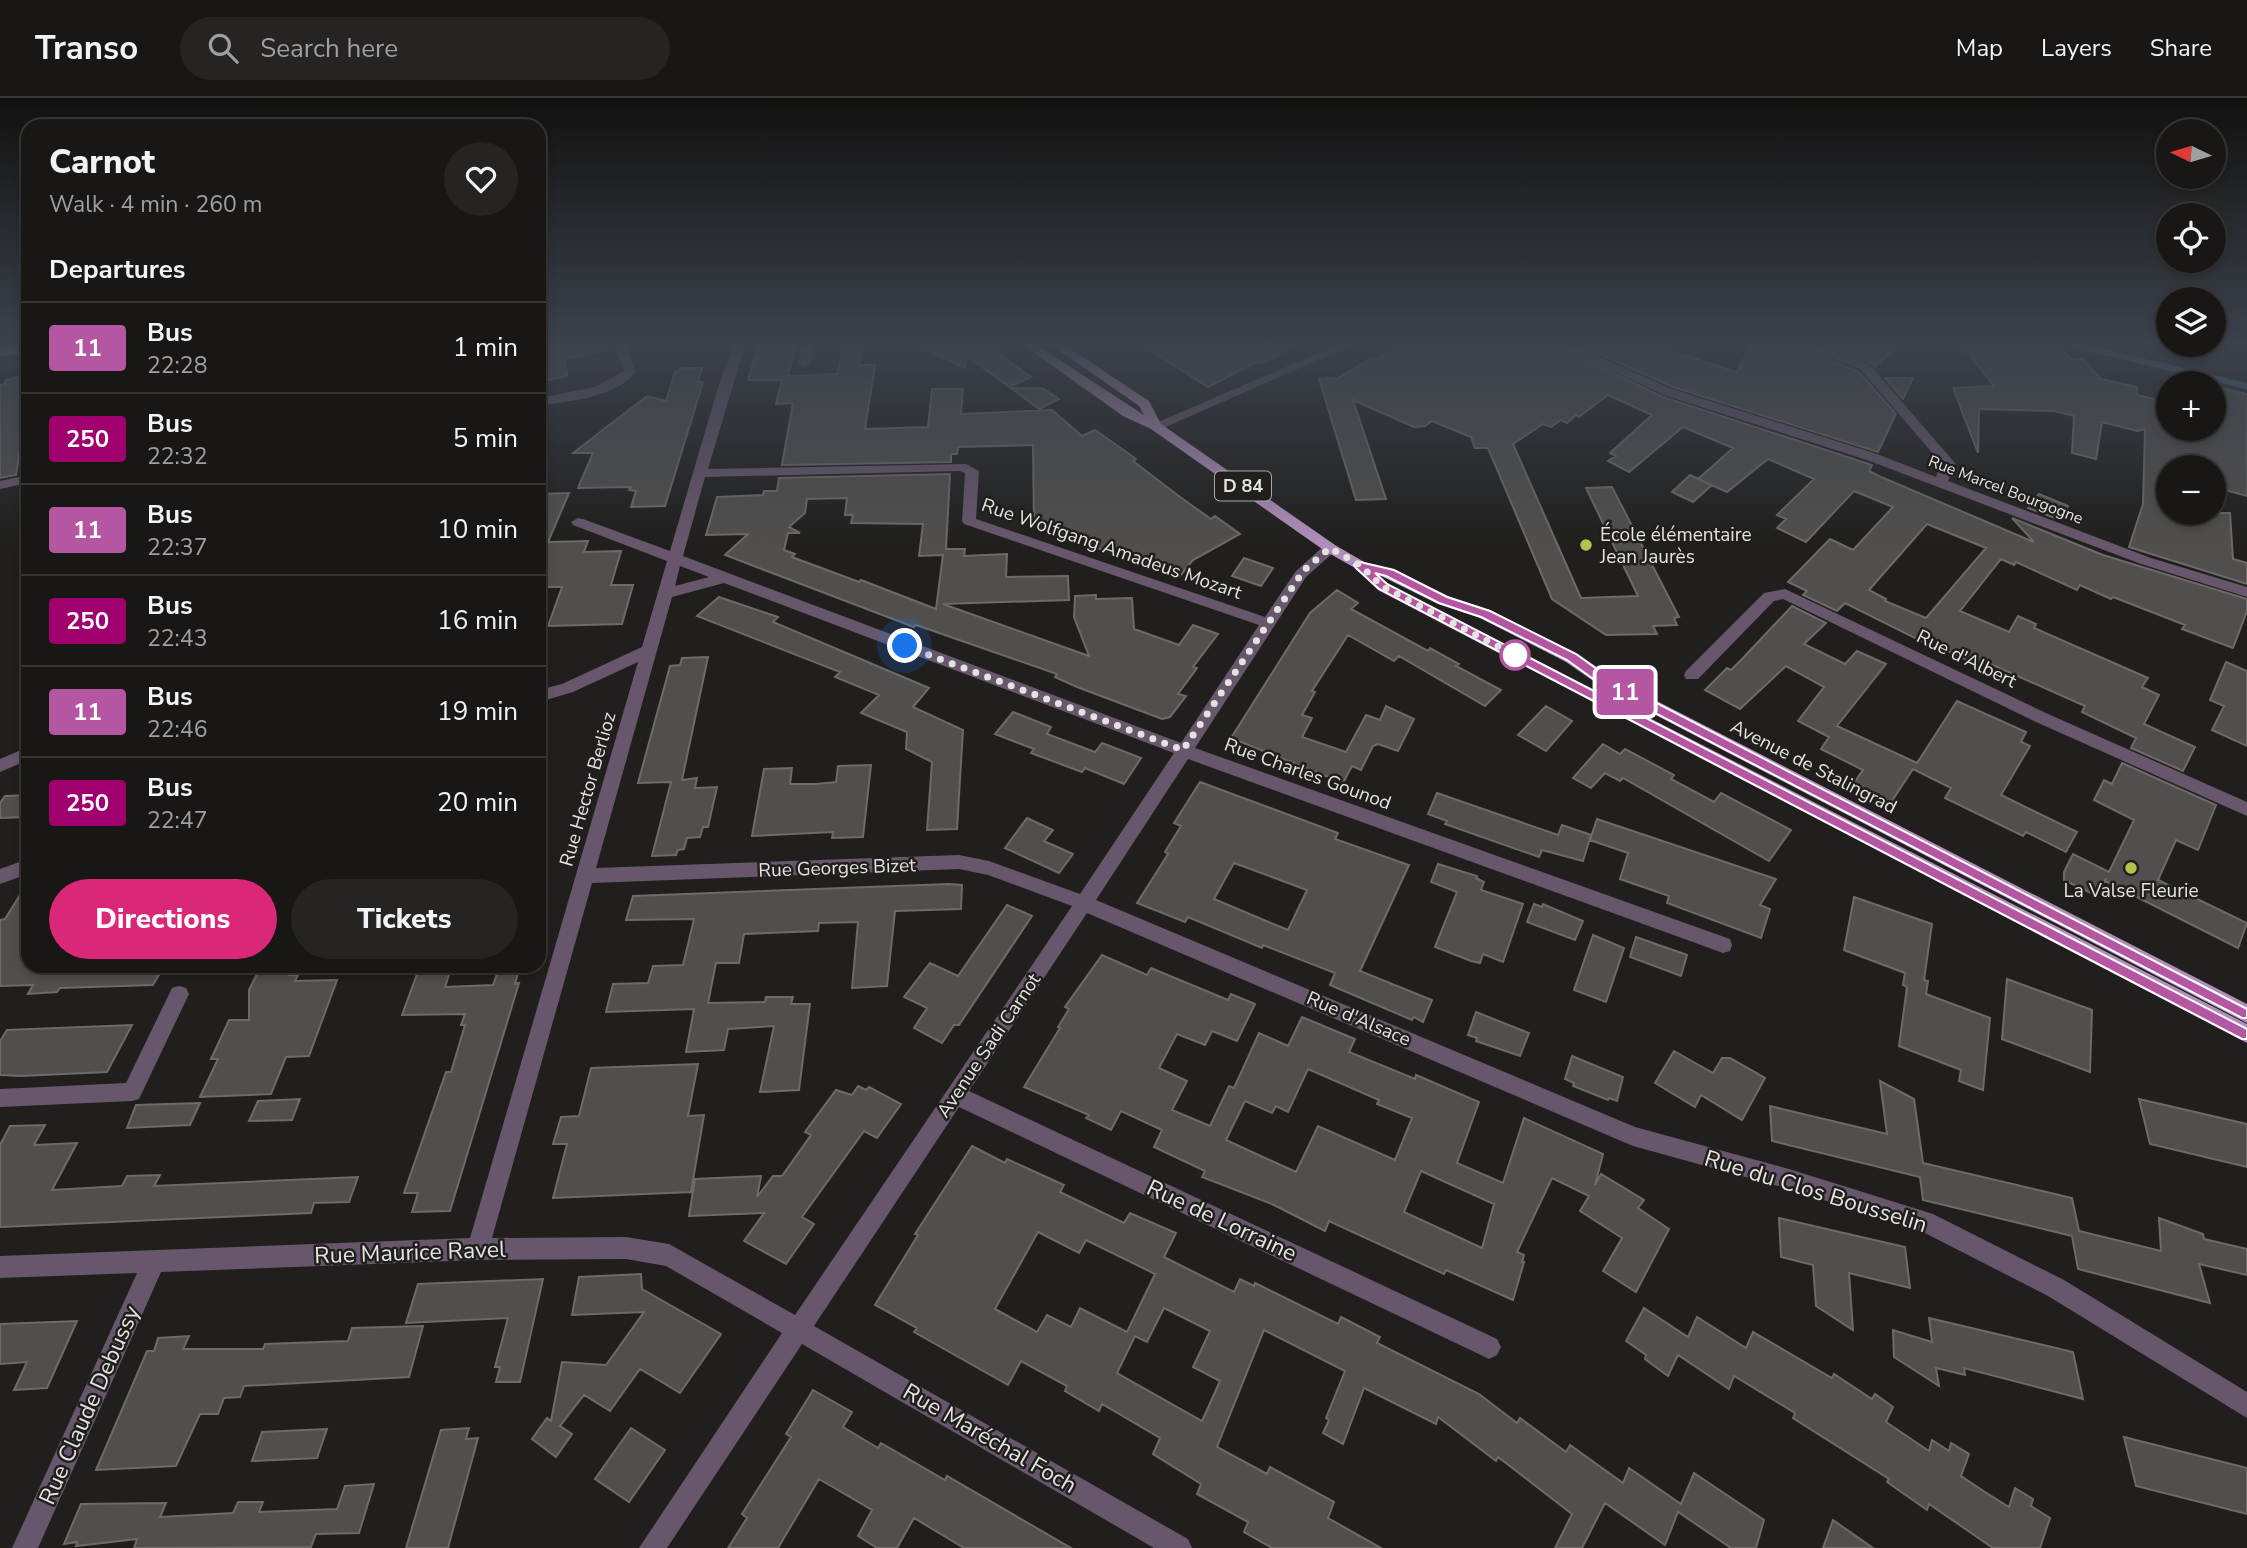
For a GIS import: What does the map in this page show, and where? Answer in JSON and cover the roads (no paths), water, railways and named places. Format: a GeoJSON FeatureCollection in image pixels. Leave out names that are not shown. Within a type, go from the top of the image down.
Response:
{"type":"FeatureCollection","features":[{"type":"Feature","properties":{"kind":"main road","name":"Avenue de Stalingrad"},"geometry":{"type":"LineString","coordinates":[[1125,410],[1156,426],[1330,548],[1360,565],[1383,587],[2247,1034]]}},
{"type":"Feature","properties":{"kind":"main road","name":"Avenue de Stalingrad"},"geometry":{"type":"LineString","coordinates":[[1147,410],[1156,426]]}},
{"type":"Feature","properties":{"kind":"main road","name":"Avenue de Stalingrad"},"geometry":{"type":"LineString","coordinates":[[1360,565],[1390,573],[1443,600],[1485,614],[1572,657],[1608,683],[2247,1014]]}},
{"type":"Feature","properties":{"kind":"street","name":"Rue Hector Berlioz"},"geometry":{"type":"LineString","coordinates":[[478,1249],[719,410]]}},
{"type":"Feature","properties":{"kind":"street"},"geometry":{"type":"LineString","coordinates":[[1156,426],[1194,410]]}},
{"type":"Feature","properties":{"kind":"street","name":"Rue Marcel Bourgogne"},"geometry":{"type":"LineString","coordinates":[[1722,410],[1941,481],[2146,561],[2247,592]]}},
{"type":"Feature","properties":{"kind":"street"},"geometry":{"type":"LineString","coordinates":[[1902,410],[1948,463],[1941,481]]}},
{"type":"Feature","properties":{"kind":"street","name":"Rue Wolfgang Amadeus Mozart"},"geometry":{"type":"LineString","coordinates":[[699,473],[961,467],[972,471],[968,521],[1268,624]]}},
{"type":"Feature","properties":{"kind":"street"},"geometry":{"type":"LineString","coordinates":[[0,485],[21,480]]}},
{"type":"Feature","properties":{"kind":"street","name":"Rue Charles Gounod"},"geometry":{"type":"LineString","coordinates":[[578,522],[1183,750],[1723,945]]}},
{"type":"Feature","properties":{"kind":"street","name":"Avenue Sadi Carnot"},"geometry":{"type":"LineString","coordinates":[[652,1548],[1304,570],[1330,548]]}},
{"type":"Feature","properties":{"kind":"street"},"geometry":{"type":"LineString","coordinates":[[665,594],[723,578]]}},
{"type":"Feature","properties":{"kind":"street","name":"Rue d'Albert"},"geometry":{"type":"LineString","coordinates":[[1692,676],[1769,597],[1785,594],[2042,718],[2247,809]]}},
{"type":"Feature","properties":{"kind":"street"},"geometry":{"type":"LineString","coordinates":[[546,694],[567,688],[649,651]]}},
{"type":"Feature","properties":{"kind":"street"},"geometry":{"type":"LineString","coordinates":[[0,766],[21,756]]}},
{"type":"Feature","properties":{"kind":"street","name":"Rue Georges Bizet"},"geometry":{"type":"LineString","coordinates":[[584,876],[959,862],[989,868],[1084,903]]}},
{"type":"Feature","properties":{"kind":"street"},"geometry":{"type":"LineString","coordinates":[[0,877],[21,869]]}},
{"type":"Feature","properties":{"kind":"street","name":"Rue d'Alsace"},"geometry":{"type":"LineString","coordinates":[[1084,903],[1633,1136]]}},
{"type":"Feature","properties":{"kind":"street"},"geometry":{"type":"LineString","coordinates":[[0,1098],[132,1092],[179,994]]}},
{"type":"Feature","properties":{"kind":"street","name":"Rue de Lorraine"},"geometry":{"type":"LineString","coordinates":[[954,1094],[1489,1347]]}},
{"type":"Feature","properties":{"kind":"street","name":"Rue du Clos Bousselin"},"geometry":{"type":"LineString","coordinates":[[1633,1136],[1789,1179],[1925,1222],[2056,1288],[2247,1406]]}},
{"type":"Feature","properties":{"kind":"street","name":"Rue Maurice Ravel"},"geometry":{"type":"LineString","coordinates":[[0,1267],[478,1249],[626,1248],[669,1255],[800,1329]]}},
{"type":"Feature","properties":{"kind":"street","name":"Rue Claude Debussy"},"geometry":{"type":"LineString","coordinates":[[25,1548],[154,1261]]}},
{"type":"Feature","properties":{"kind":"street","name":"Rue Maréchal Foch"},"geometry":{"type":"LineString","coordinates":[[800,1329],[1179,1548]]}},
{"type":"Feature","properties":{"kind":"place","name":"École élémentaire Jean Jaurès"},"geometry":{"type":"Point","coordinates":[1586,545]}},
{"type":"Feature","properties":{"kind":"place","name":"La Valse Fleurie"},"geometry":{"type":"Point","coordinates":[2131,868]}}]}
